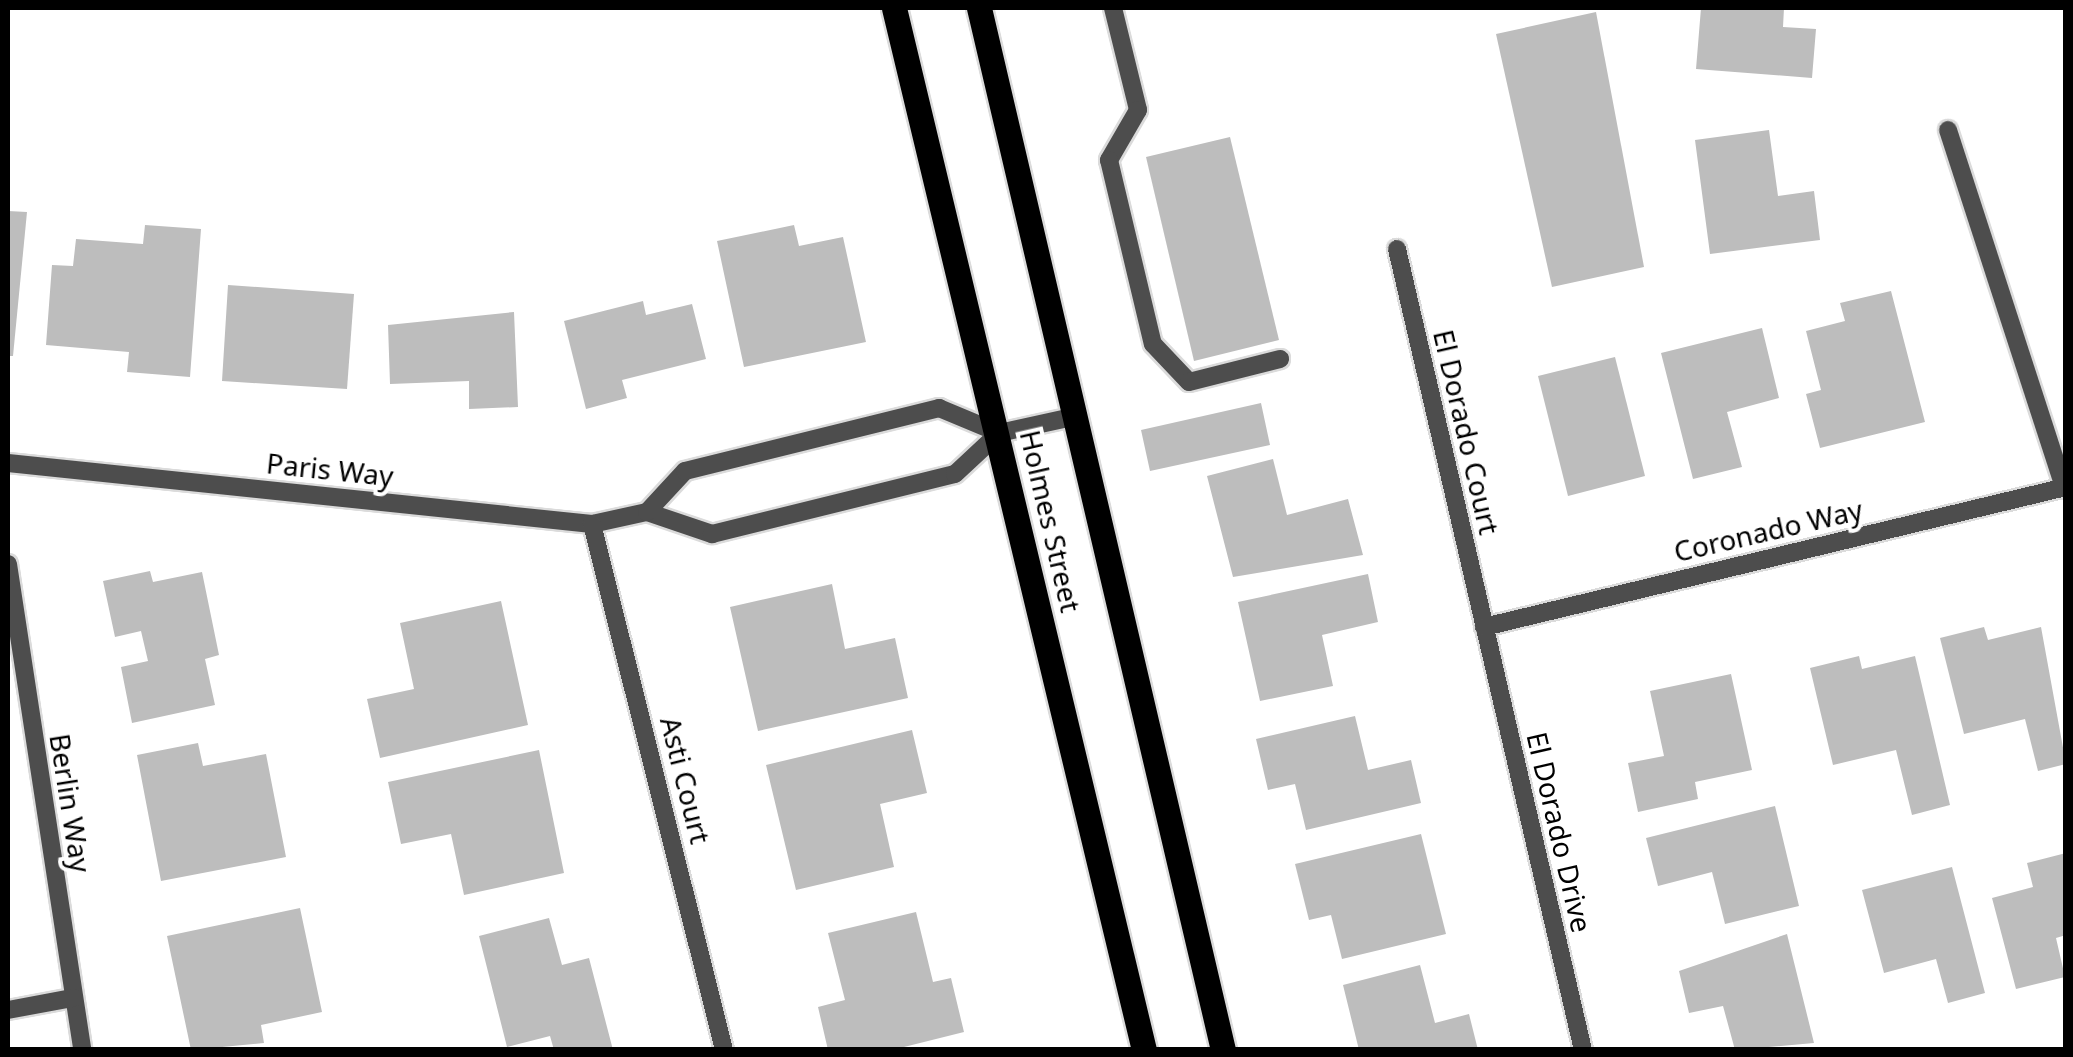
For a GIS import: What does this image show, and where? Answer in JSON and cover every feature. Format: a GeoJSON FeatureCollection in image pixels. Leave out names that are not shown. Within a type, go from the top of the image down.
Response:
{"type":"FeatureCollection","features":[{"type":"Feature","properties":{"kind":"main road","name":"Holmes Street"},"geometry":{"type":"LineString","coordinates":[[894,8],[1144,1050]]}},
{"type":"Feature","properties":{"kind":"main road","name":"Holmes Street"},"geometry":{"type":"LineString","coordinates":[[978,8],[1068,418],[1222,1050]]}},
{"type":"Feature","properties":{"kind":"street"},"geometry":{"type":"LineString","coordinates":[[1113,8],[1138,110],[1109,160],[1153,344],[1189,382],[1280,359]]}},
{"type":"Feature","properties":{"kind":"street"},"geometry":{"type":"LineString","coordinates":[[1948,130],[2065,488]]}},
{"type":"Feature","properties":{"kind":"street","name":"El Dorado Court"},"geometry":{"type":"LineString","coordinates":[[1397,249],[1484,627]]}},
{"type":"Feature","properties":{"kind":"street"},"geometry":{"type":"LineString","coordinates":[[999,433],[939,408],[685,471],[647,512],[712,534],[954,474],[999,433],[1068,418]]}},
{"type":"Feature","properties":{"kind":"street","name":"Paris Way"},"geometry":{"type":"LineString","coordinates":[[8,463],[592,524],[647,512]]}},
{"type":"Feature","properties":{"kind":"street","name":"Coronado Way"},"geometry":{"type":"LineString","coordinates":[[1484,627],[2065,488]]}},
{"type":"Feature","properties":{"kind":"street","name":"Asti Court"},"geometry":{"type":"LineString","coordinates":[[592,524],[724,1050]]}},
{"type":"Feature","properties":{"kind":"street","name":"Berlin Way"},"geometry":{"type":"LineString","coordinates":[[8,564],[82,1050]]}},
{"type":"Feature","properties":{"kind":"street","name":"El Dorado Drive"},"geometry":{"type":"LineString","coordinates":[[1484,627],[1583,1050]]}},
{"type":"Feature","properties":{"kind":"street"},"geometry":{"type":"LineString","coordinates":[[8,1010],[72,998]]}},
{"type":"Feature","properties":{"kind":"building"},"geometry":{"type":"Polygon","coordinates":[[[1701,8],[1784,8],[1783,27],[1816,29],[1812,78],[1696,69],[1701,8]]]}},
{"type":"Feature","properties":{"kind":"building"},"geometry":{"type":"Polygon","coordinates":[[[1596,12],[1644,267],[1552,287],[1496,34],[1596,12]]]}},
{"type":"Feature","properties":{"kind":"building"},"geometry":{"type":"Polygon","coordinates":[[[1769,130],[1778,196],[1814,191],[1820,240],[1710,254],[1695,140],[1769,130]]]}},
{"type":"Feature","properties":{"kind":"building"},"geometry":{"type":"Polygon","coordinates":[[[1230,137],[1279,340],[1194,361],[1146,157],[1230,137]]]}},
{"type":"Feature","properties":{"kind":"building"},"geometry":{"type":"Polygon","coordinates":[[[8,211],[27,212],[13,356],[8,356],[8,211]]]}},
{"type":"Feature","properties":{"kind":"building"},"geometry":{"type":"Polygon","coordinates":[[[145,225],[201,229],[190,377],[127,372],[129,352],[46,345],[52,265],[73,266],[76,239],[143,244],[145,225]]]}},
{"type":"Feature","properties":{"kind":"building"},"geometry":{"type":"Polygon","coordinates":[[[794,225],[799,246],[843,237],[866,342],[744,367],[717,241],[794,225]]]}},
{"type":"Feature","properties":{"kind":"building"},"geometry":{"type":"Polygon","coordinates":[[[228,285],[354,294],[347,389],[222,381],[228,285]]]}},
{"type":"Feature","properties":{"kind":"building"},"geometry":{"type":"Polygon","coordinates":[[[1891,291],[1925,422],[1820,448],[1806,394],[1821,390],[1806,331],[1845,321],[1840,303],[1891,291]]]}},
{"type":"Feature","properties":{"kind":"building"},"geometry":{"type":"Polygon","coordinates":[[[643,301],[646,315],[692,304],[706,359],[622,380],[627,398],[586,409],[564,321],[643,301]]]}},
{"type":"Feature","properties":{"kind":"building"},"geometry":{"type":"Polygon","coordinates":[[[514,312],[518,407],[469,409],[469,381],[390,384],[388,325],[514,312]]]}},
{"type":"Feature","properties":{"kind":"building"},"geometry":{"type":"Polygon","coordinates":[[[1762,328],[1779,398],[1727,412],[1742,467],[1693,479],[1661,353],[1762,328]]]}},
{"type":"Feature","properties":{"kind":"building"},"geometry":{"type":"Polygon","coordinates":[[[1615,357],[1645,476],[1568,496],[1538,376],[1615,357]]]}},
{"type":"Feature","properties":{"kind":"building"},"geometry":{"type":"Polygon","coordinates":[[[1261,403],[1270,445],[1150,471],[1141,430],[1261,403]]]}},
{"type":"Feature","properties":{"kind":"building"},"geometry":{"type":"Polygon","coordinates":[[[1273,459],[1287,515],[1348,499],[1363,555],[1233,577],[1207,476],[1273,459]]]}},
{"type":"Feature","properties":{"kind":"building"},"geometry":{"type":"Polygon","coordinates":[[[150,571],[153,582],[202,572],[219,655],[205,659],[215,705],[132,723],[121,667],[148,661],[141,631],[115,637],[103,581],[150,571]]]}},
{"type":"Feature","properties":{"kind":"building"},"geometry":{"type":"Polygon","coordinates":[[[1368,574],[1378,622],[1322,635],[1333,686],[1260,701],[1238,602],[1368,574]]]}},
{"type":"Feature","properties":{"kind":"building"},"geometry":{"type":"Polygon","coordinates":[[[832,584],[845,649],[895,638],[908,698],[758,731],[730,607],[832,584]]]}},
{"type":"Feature","properties":{"kind":"building"},"geometry":{"type":"Polygon","coordinates":[[[501,601],[528,725],[380,758],[367,699],[414,689],[400,623],[501,601]]]}},
{"type":"Feature","properties":{"kind":"building"},"geometry":{"type":"Polygon","coordinates":[[[1984,627],[1988,640],[2041,627],[2066,764],[2038,771],[2025,719],[1964,734],[1940,638],[1984,627]]]}},
{"type":"Feature","properties":{"kind":"building"},"geometry":{"type":"Polygon","coordinates":[[[1859,656],[1862,669],[1915,656],[1950,805],[1912,815],[1896,750],[1833,765],[1810,668],[1859,656]]]}},
{"type":"Feature","properties":{"kind":"building"},"geometry":{"type":"Polygon","coordinates":[[[1731,674],[1752,770],[1695,782],[1698,799],[1638,812],[1628,763],[1664,756],[1650,691],[1731,674]]]}},
{"type":"Feature","properties":{"kind":"building"},"geometry":{"type":"Polygon","coordinates":[[[1355,716],[1368,770],[1411,760],[1421,803],[1306,830],[1295,784],[1268,790],[1256,739],[1355,716]]]}},
{"type":"Feature","properties":{"kind":"building"},"geometry":{"type":"Polygon","coordinates":[[[912,730],[927,793],[880,804],[894,867],[796,890],[766,765],[912,730]]]}},
{"type":"Feature","properties":{"kind":"building"},"geometry":{"type":"Polygon","coordinates":[[[198,743],[203,766],[266,754],[286,857],[161,881],[137,755],[198,743]]]}},
{"type":"Feature","properties":{"kind":"building"},"geometry":{"type":"Polygon","coordinates":[[[539,750],[564,873],[464,895],[451,834],[401,844],[388,782],[539,750]]]}},
{"type":"Feature","properties":{"kind":"building"},"geometry":{"type":"Polygon","coordinates":[[[1775,806],[1799,906],[1725,924],[1712,872],[1658,886],[1646,838],[1775,806]]]}},
{"type":"Feature","properties":{"kind":"building"},"geometry":{"type":"Polygon","coordinates":[[[1421,834],[1446,934],[1342,959],[1331,915],[1309,920],[1295,864],[1421,834]]]}},
{"type":"Feature","properties":{"kind":"building"},"geometry":{"type":"Polygon","coordinates":[[[2066,853],[2066,935],[2056,938],[2065,977],[2016,989],[1992,898],[2033,887],[2027,863],[2066,853]]]}},
{"type":"Feature","properties":{"kind":"building"},"geometry":{"type":"Polygon","coordinates":[[[1952,867],[1985,993],[1948,1003],[1936,959],[1884,973],[1862,890],[1952,867]]]}},
{"type":"Feature","properties":{"kind":"building"},"geometry":{"type":"Polygon","coordinates":[[[300,908],[322,1012],[261,1025],[264,1043],[191,1050],[167,936],[300,908]]]}},
{"type":"Feature","properties":{"kind":"building"},"geometry":{"type":"Polygon","coordinates":[[[916,912],[933,982],[951,978],[964,1032],[892,1050],[828,1050],[818,1007],[845,1000],[828,933],[916,912]]]}},
{"type":"Feature","properties":{"kind":"building"},"geometry":{"type":"Polygon","coordinates":[[[549,918],[562,965],[589,958],[613,1050],[554,1050],[550,1036],[507,1047],[479,936],[549,918]]]}},
{"type":"Feature","properties":{"kind":"building"},"geometry":{"type":"Polygon","coordinates":[[[1787,934],[1814,1043],[1735,1050],[1723,1006],[1689,1013],[1679,971],[1787,934]]]}},
{"type":"Feature","properties":{"kind":"building"},"geometry":{"type":"Polygon","coordinates":[[[1420,965],[1435,1023],[1469,1014],[1478,1050],[1359,1050],[1343,985],[1420,965]]]}}]}
